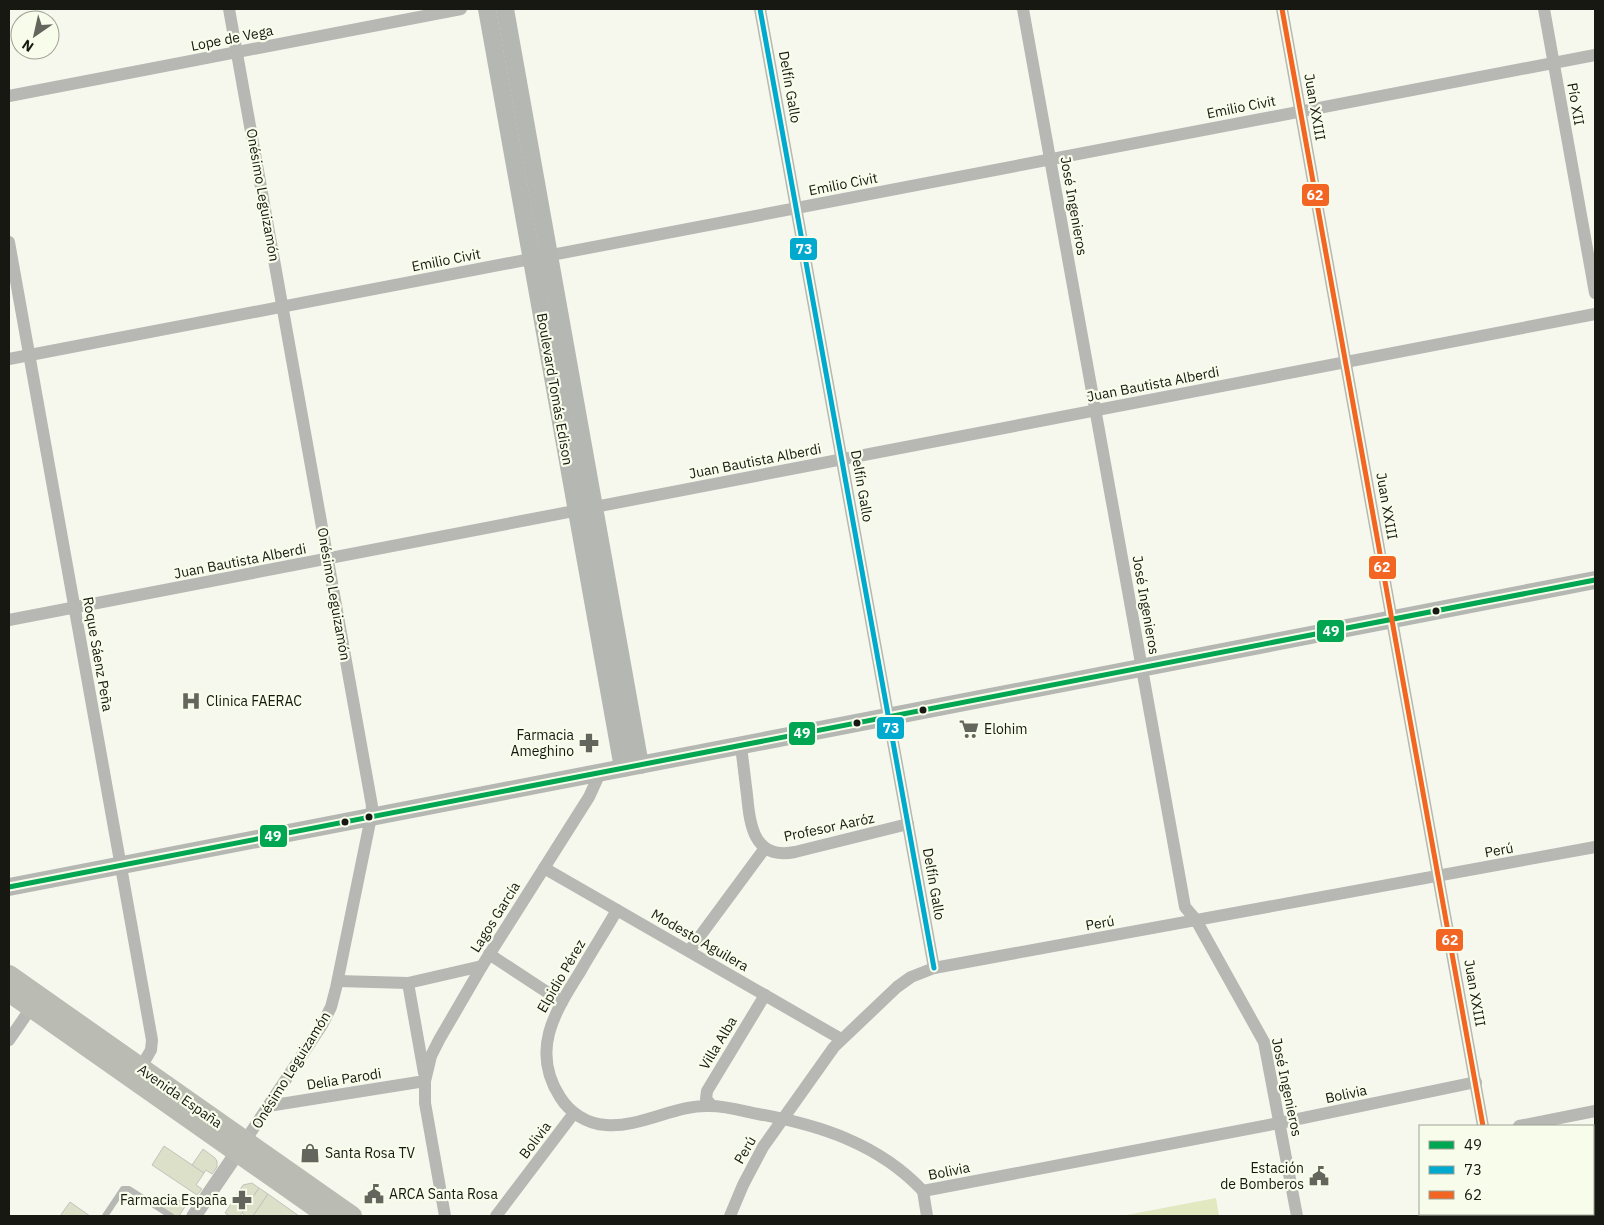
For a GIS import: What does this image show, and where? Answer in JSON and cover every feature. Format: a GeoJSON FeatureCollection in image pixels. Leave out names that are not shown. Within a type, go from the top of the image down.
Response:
{"type":"FeatureCollection","features":[{"type":"Feature","properties":{"kind":"main road","name":"Boulevard Tomás Edison"},"geometry":{"type":"LineString","coordinates":[[487,9],[540,257]]}},
{"type":"Feature","properties":{"kind":"main road","name":"Boulevard Tomás Edison"},"geometry":{"type":"LineString","coordinates":[[504,9],[540,257],[631,767]]}},
{"type":"Feature","properties":{"kind":"main road"},"geometry":{"type":"LineString","coordinates":[[9,887],[1595,580]]}},
{"type":"Feature","properties":{"kind":"main road","name":"Avenida España"},"geometry":{"type":"LineString","coordinates":[[9,975],[35,1002],[106,1061],[352,1216]]}},
{"type":"Feature","properties":{"kind":"main road","name":"Avenida España"},"geometry":{"type":"LineString","coordinates":[[9,992],[35,1002],[140,1068],[328,1216]]}},
{"type":"Feature","properties":{"kind":"main road"},"geometry":{"type":"LineString","coordinates":[[106,1061],[133,1072],[140,1068]]}},
{"type":"Feature","properties":{"kind":"street","name":"Onésimo Leguizamón"},"geometry":{"type":"LineString","coordinates":[[230,9],[371,795],[371,817],[331,1007],[325,1020],[241,1147]]}},
{"type":"Feature","properties":{"kind":"street","name":"Lope de Vega"},"geometry":{"type":"LineString","coordinates":[[9,96],[461,9]]}},
{"type":"Feature","properties":{"kind":"street","name":"Delfín Gallo"},"geometry":{"type":"LineString","coordinates":[[760,9],[934,968]]}},
{"type":"Feature","properties":{"kind":"street","name":"José Ingenieros"},"geometry":{"type":"LineString","coordinates":[[1023,9],[1185,907],[1196,920],[1264,1042],[1297,1216]]}},
{"type":"Feature","properties":{"kind":"street","name":"Juan XXIII"},"geometry":{"type":"LineString","coordinates":[[1282,9],[1484,1125]]}},
{"type":"Feature","properties":{"kind":"street","name":"Pío XII"},"geometry":{"type":"LineString","coordinates":[[1544,9],[1595,293]]}},
{"type":"Feature","properties":{"kind":"street","name":"Emilio Civit"},"geometry":{"type":"LineString","coordinates":[[9,359],[1595,55]]}},
{"type":"Feature","properties":{"kind":"street","name":"Roque Sáenz Peña"},"geometry":{"type":"LineString","coordinates":[[9,242],[152,1040],[151,1050],[140,1068]]}},
{"type":"Feature","properties":{"kind":"street","name":"Juan Bautista Alberdi"},"geometry":{"type":"LineString","coordinates":[[9,620],[1595,314]]}},
{"type":"Feature","properties":{"kind":"street"},"geometry":{"type":"LineString","coordinates":[[689,951],[765,848],[757,840],[750,825],[741,746]]}},
{"type":"Feature","properties":{"kind":"street","name":"Lagos García"},"geometry":{"type":"LineString","coordinates":[[425,1081],[436,1045],[489,954],[592,792],[600,773]]}},
{"type":"Feature","properties":{"kind":"street","name":"Profesor Aaróz"},"geometry":{"type":"LineString","coordinates":[[765,848],[779,853],[790,853],[908,824]]}},
{"type":"Feature","properties":{"kind":"street","name":"Perú"},"geometry":{"type":"LineString","coordinates":[[730,1216],[757,1158],[830,1051],[896,987],[919,973],[934,968],[1595,847]]}},
{"type":"Feature","properties":{"kind":"street","name":"Modesto Aguilera"},"geometry":{"type":"LineString","coordinates":[[544,868],[841,1039]]}},
{"type":"Feature","properties":{"kind":"street","name":"Elpidio Pérez"},"geometry":{"type":"LineString","coordinates":[[574,1113],[563,1102],[554,1088],[546,1057],[546,1042],[550,1027],[562,1002],[617,910]]}},
{"type":"Feature","properties":{"kind":"street"},"geometry":{"type":"LineString","coordinates":[[489,954],[562,1002]]}},
{"type":"Feature","properties":{"kind":"street"},"geometry":{"type":"LineString","coordinates":[[338,981],[408,983],[482,966]]}},
{"type":"Feature","properties":{"kind":"street","name":"Lagos García"},"geometry":{"type":"LineString","coordinates":[[408,983],[425,1081],[425,1108],[445,1216]]}},
{"type":"Feature","properties":{"kind":"street","name":"Villa Alba"},"geometry":{"type":"LineString","coordinates":[[712,1106],[706,1099],[707,1091],[765,995]]}},
{"type":"Feature","properties":{"kind":"street"},"geometry":{"type":"LineString","coordinates":[[9,1040],[35,1002]]}},
{"type":"Feature","properties":{"kind":"street","name":"Delia Parodi"},"geometry":{"type":"LineString","coordinates":[[268,1106],[425,1081]]}},
{"type":"Feature","properties":{"kind":"street","name":"Bolivia"},"geometry":{"type":"LineString","coordinates":[[496,1216],[574,1113],[592,1122],[612,1126],[698,1107],[712,1106],[783,1118],[821,1128],[859,1144],[894,1165],[923,1191],[1279,1123],[1476,1082]]}},
{"type":"Feature","properties":{"kind":"street"},"geometry":{"type":"LineString","coordinates":[[1524,1125],[1595,1112]]}},
{"type":"Feature","properties":{"kind":"street"},"geometry":{"type":"LineString","coordinates":[[194,1216],[241,1147]]}},
{"type":"Feature","properties":{"kind":"street"},"geometry":{"type":"LineString","coordinates":[[923,1191],[928,1216]]}},
{"type":"Feature","properties":{"kind":"lane"},"geometry":{"type":"LineString","coordinates":[[104,1216],[120,1193],[126,1188],[170,1216]]}},
{"type":"Feature","properties":{"kind":"green space"},"geometry":{"type":"Polygon","coordinates":[[[1216,1198],[1219,1216],[1121,1216],[1216,1198]]]}},
{"type":"Feature","properties":{"kind":"building"},"geometry":{"type":"Polygon","coordinates":[[[164,1146],[204,1173],[196,1185],[202,1189],[197,1195],[152,1165],[164,1146]]]}},
{"type":"Feature","properties":{"kind":"building"},"geometry":{"type":"Polygon","coordinates":[[[203,1149],[217,1161],[217,1167],[212,1174],[206,1170],[204,1173],[192,1165],[203,1149]]]}},
{"type":"Feature","properties":{"kind":"building","name":"Farmacia España"},"geometry":{"type":"Polygon","coordinates":[[[252,1183],[259,1188],[240,1216],[230,1216],[225,1213],[243,1185],[252,1183]]]}},
{"type":"Feature","properties":{"kind":"building"},"geometry":{"type":"Polygon","coordinates":[[[259,1188],[268,1194],[253,1216],[246,1216],[242,1213],[259,1188]]]}},
{"type":"Feature","properties":{"kind":"building"},"geometry":{"type":"Polygon","coordinates":[[[170,1194],[186,1205],[179,1216],[175,1216],[161,1207],[170,1194]]]}},
{"type":"Feature","properties":{"kind":"building"},"geometry":{"type":"Polygon","coordinates":[[[268,1194],[299,1216],[253,1216],[268,1194]]]}},
{"type":"Feature","properties":{"kind":"building"},"geometry":{"type":"Polygon","coordinates":[[[70,1202],[90,1216],[60,1216],[70,1202]]]}},
{"type":"Feature","properties":{"kind":"transit line","name":"73"},"geometry":{"type":"LineString","coordinates":[[760,9],[934,968]]}},
{"type":"Feature","properties":{"kind":"transit line","name":"62"},"geometry":{"type":"LineString","coordinates":[[1282,9],[1483,1125]]}},
{"type":"Feature","properties":{"kind":"transit line","name":"49"},"geometry":{"type":"LineString","coordinates":[[9,887],[1595,580]]}},
{"type":"Feature","properties":{"kind":"place","name":"Clinica FAERAC"},"geometry":{"type":"Point","coordinates":[191,701]}},
{"type":"Feature","properties":{"kind":"place","name":"Elohim"},"geometry":{"type":"Point","coordinates":[969,729]}},
{"type":"Feature","properties":{"kind":"place","name":"Farmacia Ameghino"},"geometry":{"type":"Point","coordinates":[589,743]}},
{"type":"Feature","properties":{"kind":"place","name":"Santa Rosa TV"},"geometry":{"type":"Point","coordinates":[310,1153]}},
{"type":"Feature","properties":{"kind":"place","name":"Estación de Bomberos"},"geometry":{"type":"Point","coordinates":[1319,1176]}},
{"type":"Feature","properties":{"kind":"place","name":"ARCA Santa Rosa"},"geometry":{"type":"Point","coordinates":[374,1194]}},
{"type":"Feature","properties":{"kind":"place","name":"Farmacia España"},"geometry":{"type":"Point","coordinates":[242,1200]}}]}
